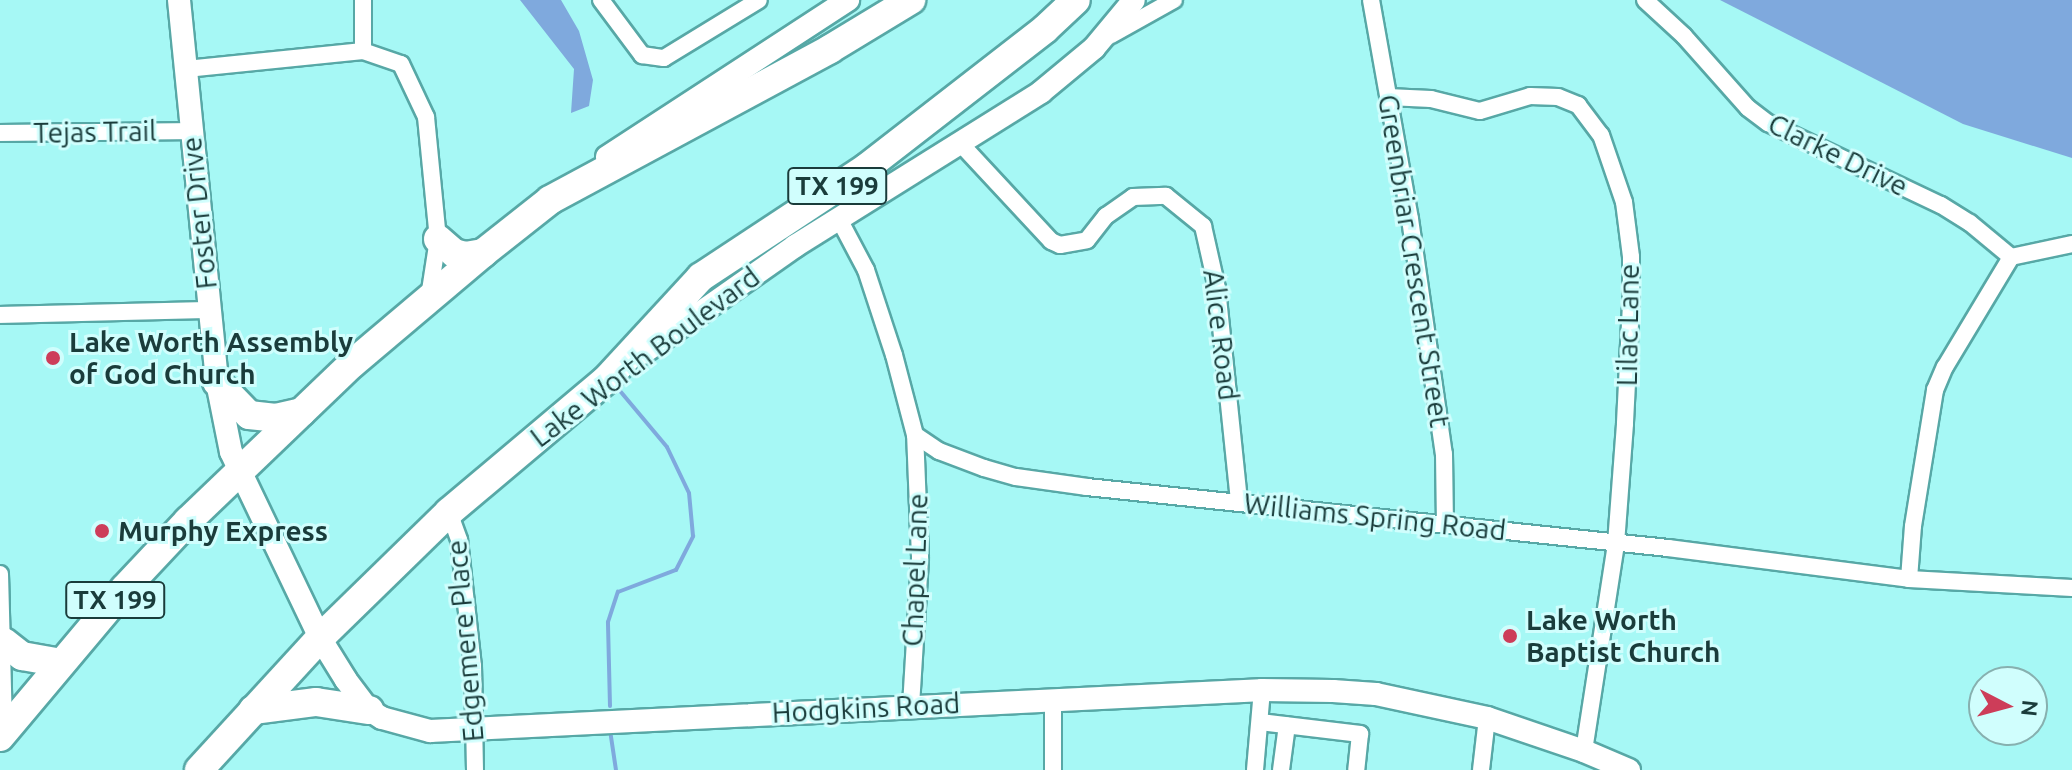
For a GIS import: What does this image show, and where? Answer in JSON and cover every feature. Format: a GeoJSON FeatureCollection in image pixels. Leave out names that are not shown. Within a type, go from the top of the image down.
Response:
{"type":"FeatureCollection","features":[{"type":"Feature","properties":{"kind":"highway","name":"TX 199"},"geometry":{"type":"LineString","coordinates":[[2,734],[136,577],[238,470],[429,297],[483,253],[550,200],[830,49],[911,0]]}},
{"type":"Feature","properties":{"kind":"highway","name":"TX 199"},"geometry":{"type":"LineString","coordinates":[[606,380],[701,277],[866,168],[1045,29],[1076,0]]}},
{"type":"Feature","properties":{"kind":"highway"},"geometry":{"type":"LineString","coordinates":[[438,239],[454,253],[465,256],[483,253]]}},
{"type":"Feature","properties":{"kind":"highway","name":"Lake Worth Boulevard"},"geometry":{"type":"LineString","coordinates":[[199,770],[320,638],[449,512],[606,380]]}},
{"type":"Feature","properties":{"kind":"highway"},"geometry":{"type":"LineString","coordinates":[[217,382],[249,415],[276,418],[301,411]]}},
{"type":"Feature","properties":{"kind":"highway"},"geometry":{"type":"LineString","coordinates":[[4,642],[22,656],[61,663]]}},
{"type":"Feature","properties":{"kind":"highway"},"geometry":{"type":"LineString","coordinates":[[253,710],[316,702],[369,710]]}},
{"type":"Feature","properties":{"kind":"street","name":"Foster Drive"},"geometry":{"type":"LineString","coordinates":[[179,0],[217,382],[231,452],[238,470]]}},
{"type":"Feature","properties":{"kind":"street"},"geometry":{"type":"LineString","coordinates":[[363,0],[363,51]]}},
{"type":"Feature","properties":{"kind":"street"},"geometry":{"type":"LineString","coordinates":[[601,0],[642,55],[664,58],[759,0]]}},
{"type":"Feature","properties":{"kind":"street","name":"TX 199"},"geometry":{"type":"LineString","coordinates":[[550,200],[650,127],[848,0]]}},
{"type":"Feature","properties":{"kind":"street","name":"Lake Worth Boulevard"},"geometry":{"type":"LineString","coordinates":[[606,380],[709,305],[1041,92],[1094,48],[1134,0]]}},
{"type":"Feature","properties":{"kind":"street"},"geometry":{"type":"LineString","coordinates":[[1094,48],[1139,17],[1174,0]]}},
{"type":"Feature","properties":{"kind":"street","name":"Greenbriar Crescent Street"},"geometry":{"type":"LineString","coordinates":[[1371,0],[1444,454],[1445,524]]}},
{"type":"Feature","properties":{"kind":"street","name":"Clarke Drive"},"geometry":{"type":"LineString","coordinates":[[1645,0],[1684,36],[1748,108],[1768,123],[1941,205],[1970,223],[2011,257]]}},
{"type":"Feature","properties":{"kind":"street"},"geometry":{"type":"LineString","coordinates":[[186,69],[363,51],[401,64],[422,104],[438,239],[429,297]]}},
{"type":"Feature","properties":{"kind":"street","name":"Lilac Lane"},"geometry":{"type":"LineString","coordinates":[[1388,97],[1431,99],[1480,111],[1530,96],[1558,97],[1578,105],[1589,115],[1601,135],[1624,202],[1631,257],[1629,349],[1616,544],[1584,751]]}},
{"type":"Feature","properties":{"kind":"street","name":"Tejas Trail"},"geometry":{"type":"LineString","coordinates":[[0,133],[191,131]]}},
{"type":"Feature","properties":{"kind":"street","name":"Alice Road"},"geometry":{"type":"LineString","coordinates":[[960,143],[1051,241],[1060,245],[1087,240],[1106,216],[1133,197],[1166,196],[1195,217],[1208,239],[1217,288],[1239,502]]}},
{"type":"Feature","properties":{"kind":"street"},"geometry":{"type":"LineString","coordinates":[[839,219],[866,270],[894,355],[915,435]]}},
{"type":"Feature","properties":{"kind":"street"},"geometry":{"type":"LineString","coordinates":[[1909,579],[1913,526],[1935,390],[2011,257],[2072,244]]}},
{"type":"Feature","properties":{"kind":"street"},"geometry":{"type":"LineString","coordinates":[[0,315],[209,310]]}},
{"type":"Feature","properties":{"kind":"street","name":"Williams Spring Road"},"geometry":{"type":"LineString","coordinates":[[915,435],[955,458],[1016,477],[1909,579],[2072,588]]}},
{"type":"Feature","properties":{"kind":"street","name":"Chapel Lane"},"geometry":{"type":"LineString","coordinates":[[911,706],[920,557],[915,435]]}},
{"type":"Feature","properties":{"kind":"street"},"geometry":{"type":"LineString","coordinates":[[238,470],[320,638],[369,710]]}},
{"type":"Feature","properties":{"kind":"street","name":"Edgemere Place"},"geometry":{"type":"LineString","coordinates":[[449,512],[459,540],[473,666],[475,770]]}},
{"type":"Feature","properties":{"kind":"street"},"geometry":{"type":"LineString","coordinates":[[0,574],[4,642],[2,734]]}},
{"type":"Feature","properties":{"kind":"street"},"geometry":{"type":"LineString","coordinates":[[1255,770],[1262,690]]}},
{"type":"Feature","properties":{"kind":"street","name":"Hodgkins Road"},"geometry":{"type":"LineString","coordinates":[[369,710],[405,727],[430,731],[1262,690],[1376,694],[1487,718],[1629,770]]}},
{"type":"Feature","properties":{"kind":"street"},"geometry":{"type":"LineString","coordinates":[[1053,700],[1053,770]]}},
{"type":"Feature","properties":{"kind":"street"},"geometry":{"type":"LineString","coordinates":[[1481,770],[1487,718]]}},
{"type":"Feature","properties":{"kind":"street"},"geometry":{"type":"LineString","coordinates":[[1260,722],[1360,734],[1356,770]]}},
{"type":"Feature","properties":{"kind":"street"},"geometry":{"type":"LineString","coordinates":[[1281,770],[1287,725]]}},
{"type":"Feature","properties":{"kind":"water"},"geometry":{"type":"Polygon","coordinates":[[[520,0],[561,0],[579,31],[593,80],[589,106],[571,113],[574,69],[520,0]]]}},
{"type":"Feature","properties":{"kind":"water"},"geometry":{"type":"Polygon","coordinates":[[[1720,0],[2072,0],[2072,158],[1963,124],[1720,0]]]}},
{"type":"Feature","properties":{"kind":"waterway"},"geometry":{"type":"LineString","coordinates":[[610,706],[608,622],[618,592],[676,570],[693,536],[689,493],[667,447],[620,391]]}},
{"type":"Feature","properties":{"kind":"waterway"},"geometry":{"type":"LineString","coordinates":[[610,730],[616,770]]}},
{"type":"Feature","properties":{"kind":"place","name":"Lake Worth Assembly of God Church"},"geometry":{"type":"Point","coordinates":[53,358]}},
{"type":"Feature","properties":{"kind":"place","name":"Murphy Express"},"geometry":{"type":"Point","coordinates":[102,531]}},
{"type":"Feature","properties":{"kind":"place","name":"Lake Worth Baptist Church"},"geometry":{"type":"Point","coordinates":[1510,636]}}]}
